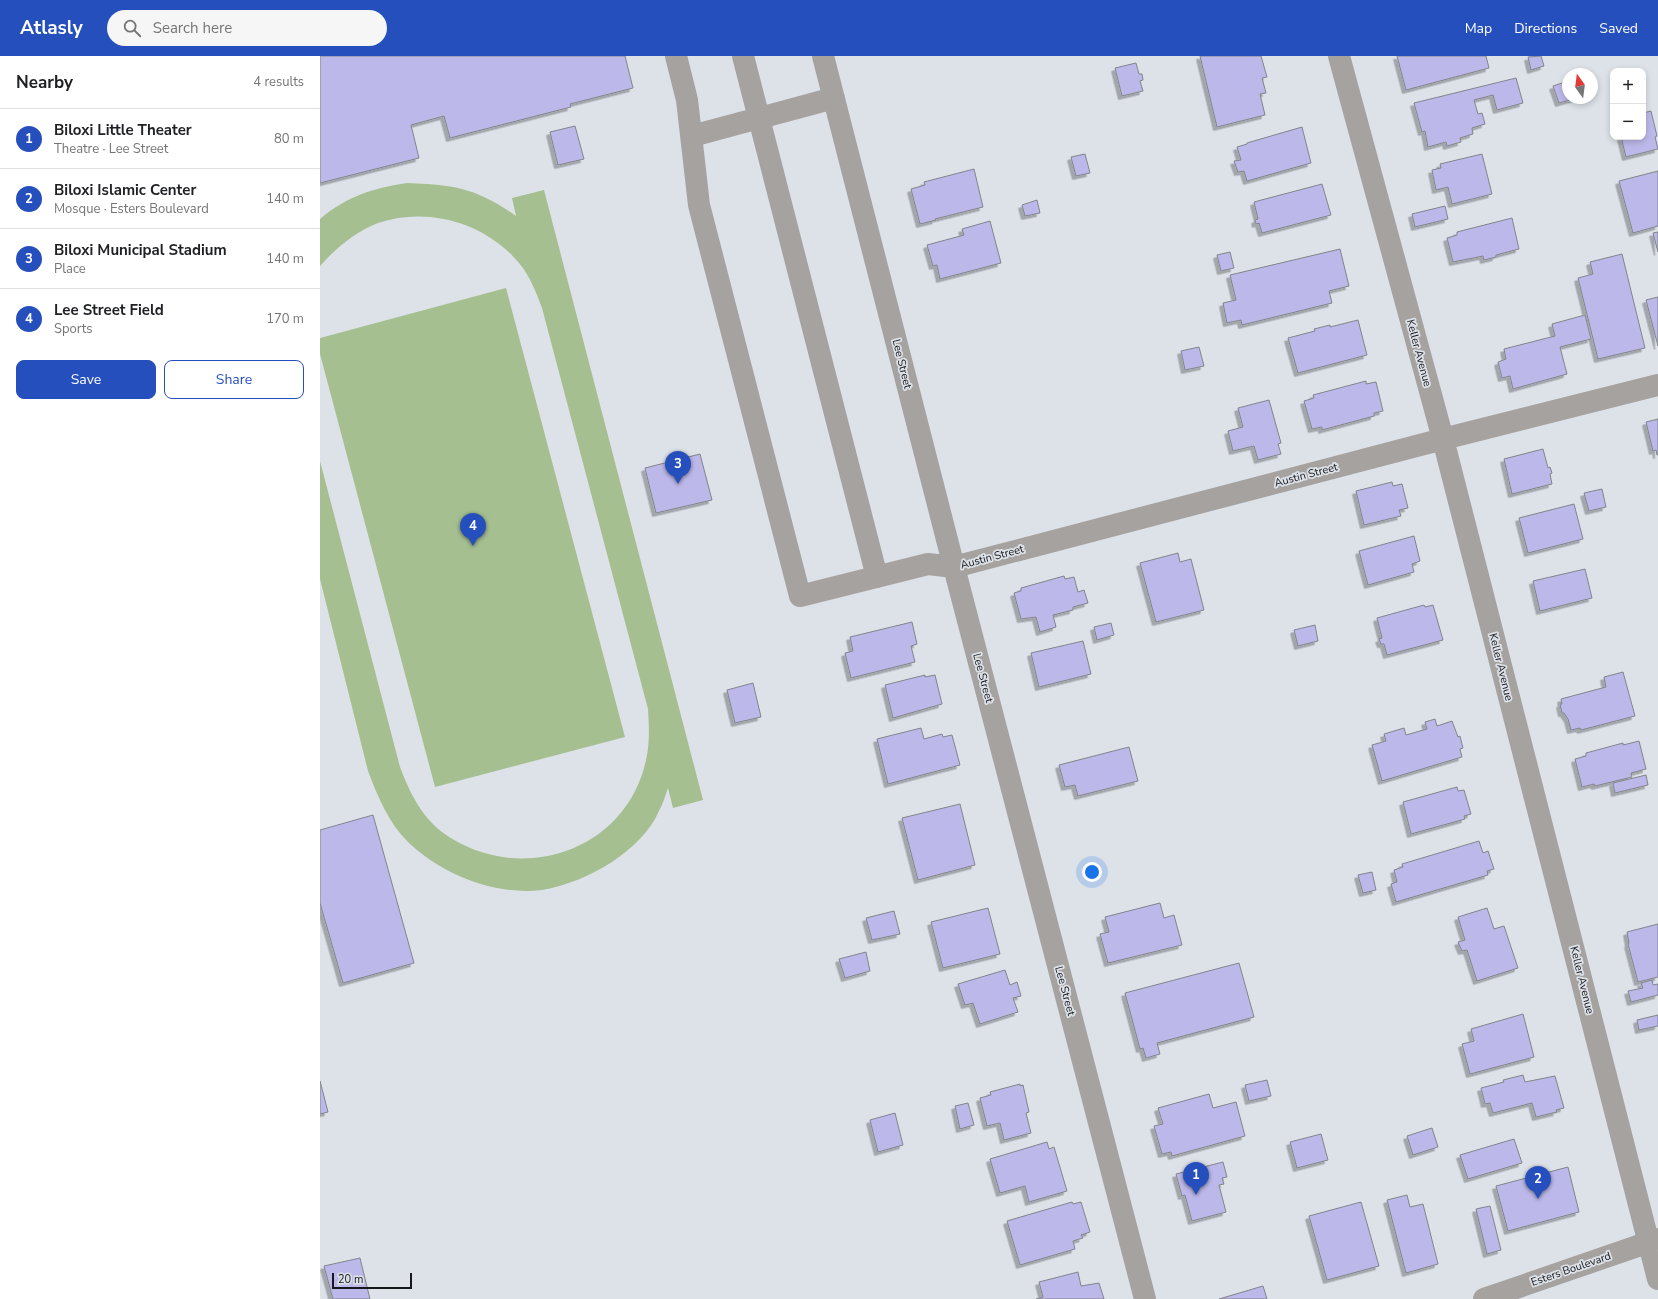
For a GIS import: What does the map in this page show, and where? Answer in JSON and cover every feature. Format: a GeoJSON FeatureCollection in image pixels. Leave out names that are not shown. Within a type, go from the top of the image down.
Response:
{"type":"FeatureCollection","features":[{"type":"Feature","properties":{"kind":"street"},"geometry":{"type":"LineString","coordinates":[[676,56],[687,100],[699,204],[800,596],[928,564],[954,567]]}},
{"type":"Feature","properties":{"kind":"street"},"geometry":{"type":"LineString","coordinates":[[743,56],[877,577]]}},
{"type":"Feature","properties":{"kind":"street","name":"Lee Street"},"geometry":{"type":"LineString","coordinates":[[823,56],[954,567],[1145,1299]]}},
{"type":"Feature","properties":{"kind":"street","name":"Keller Avenue"},"geometry":{"type":"LineString","coordinates":[[1339,56],[1443,439],[1654,1240],[1658,1279]]}},
{"type":"Feature","properties":{"kind":"street"},"geometry":{"type":"LineString","coordinates":[[692,136],[834,98]]}},
{"type":"Feature","properties":{"kind":"street","name":"Austin Street"},"geometry":{"type":"LineString","coordinates":[[954,567],[1443,439],[1658,385]]}},
{"type":"Feature","properties":{"kind":"street","name":"Esters Boulevard"},"geometry":{"type":"LineString","coordinates":[[1484,1299],[1654,1240]]}},
{"type":"Feature","properties":{"kind":"green space"},"geometry":{"type":"Polygon","coordinates":[[[407,183],[437,185],[466,190],[492,201],[516,216],[512,198],[544,190],[703,800],[673,808],[668,788],[663,803],[651,826],[626,852],[587,876],[560,886],[542,890],[506,890],[488,886],[453,873],[436,864],[408,842],[389,818],[368,771],[320,579],[320,461],[400,767],[416,802],[428,818],[442,832],[471,849],[503,857],[534,858],[565,852],[592,838],[616,818],[635,792],[646,760],[649,741],[648,709],[542,308],[530,279],[519,263],[506,249],[490,237],[473,228],[455,222],[416,216],[397,218],[378,223],[361,231],[346,241],[320,266],[320,219],[340,204],[361,194],[407,183]]]}},
{"type":"Feature","properties":{"kind":"green space"},"geometry":{"type":"Polygon","coordinates":[[[506,288],[625,737],[435,787],[320,354],[320,338],[506,288]]]}},
{"type":"Feature","properties":{"kind":"building"},"geometry":{"type":"Polygon","coordinates":[[[320,56],[625,56],[633,88],[570,104],[571,107],[450,138],[444,116],[411,125],[419,158],[320,183],[320,56]]]}},
{"type":"Feature","properties":{"kind":"building"},"geometry":{"type":"Polygon","coordinates":[[[1200,56],[1261,56],[1267,77],[1262,78],[1266,93],[1260,94],[1265,115],[1217,127],[1200,56]]]}},
{"type":"Feature","properties":{"kind":"building"},"geometry":{"type":"Polygon","coordinates":[[[1397,56],[1486,56],[1489,68],[1406,90],[1397,56]]]}},
{"type":"Feature","properties":{"kind":"building"},"geometry":{"type":"Polygon","coordinates":[[[1541,56],[1544,66],[1531,70],[1528,57],[1541,56]]]}},
{"type":"Feature","properties":{"kind":"building"},"geometry":{"type":"Polygon","coordinates":[[[1136,63],[1139,74],[1142,74],[1143,80],[1140,81],[1143,91],[1122,96],[1115,68],[1136,63]]]}},
{"type":"Feature","properties":{"kind":"building"},"geometry":{"type":"Polygon","coordinates":[[[1516,78],[1523,103],[1497,110],[1493,95],[1474,100],[1478,114],[1482,113],[1485,124],[1472,128],[1473,134],[1460,138],[1461,142],[1447,146],[1446,142],[1428,147],[1425,131],[1422,132],[1414,103],[1516,78]]]}},
{"type":"Feature","properties":{"kind":"building"},"geometry":{"type":"Polygon","coordinates":[[[1562,83],[1562,102],[1559,103],[1553,86],[1562,83]]]}},
{"type":"Feature","properties":{"kind":"building"},"geometry":{"type":"Polygon","coordinates":[[[1651,111],[1657,136],[1655,137],[1658,149],[1626,157],[1622,140],[1646,140],[1646,112],[1651,111]]]}},
{"type":"Feature","properties":{"kind":"building"},"geometry":{"type":"Polygon","coordinates":[[[575,126],[584,159],[558,165],[550,132],[575,126]]]}},
{"type":"Feature","properties":{"kind":"building"},"geometry":{"type":"Polygon","coordinates":[[[1302,127],[1311,163],[1247,181],[1244,171],[1238,172],[1234,161],[1241,160],[1237,147],[1302,127]]]}},
{"type":"Feature","properties":{"kind":"building"},"geometry":{"type":"Polygon","coordinates":[[[1085,154],[1090,173],[1076,176],[1071,157],[1085,154]]]}},
{"type":"Feature","properties":{"kind":"building"},"geometry":{"type":"Polygon","coordinates":[[[1482,154],[1492,194],[1452,204],[1448,187],[1436,190],[1432,170],[1441,168],[1440,164],[1482,154]]]}},
{"type":"Feature","properties":{"kind":"building"},"geometry":{"type":"Polygon","coordinates":[[[974,169],[983,207],[920,224],[911,189],[925,185],[924,182],[974,169]]]}},
{"type":"Feature","properties":{"kind":"building"},"geometry":{"type":"Polygon","coordinates":[[[1658,171],[1658,226],[1633,233],[1619,181],[1658,171]]]}},
{"type":"Feature","properties":{"kind":"building"},"geometry":{"type":"Polygon","coordinates":[[[1322,184],[1331,215],[1262,233],[1259,223],[1256,224],[1255,220],[1258,219],[1254,202],[1322,184]]]}},
{"type":"Feature","properties":{"kind":"building"},"geometry":{"type":"Polygon","coordinates":[[[1037,200],[1040,213],[1025,216],[1022,205],[1037,200]]]}},
{"type":"Feature","properties":{"kind":"building"},"geometry":{"type":"Polygon","coordinates":[[[1445,206],[1448,219],[1415,227],[1412,214],[1445,206]]]}},
{"type":"Feature","properties":{"kind":"building"},"geometry":{"type":"Polygon","coordinates":[[[1512,218],[1519,249],[1484,260],[1483,256],[1453,262],[1447,238],[1457,235],[1457,232],[1512,218]]]}},
{"type":"Feature","properties":{"kind":"building"},"geometry":{"type":"Polygon","coordinates":[[[990,221],[1001,263],[940,279],[937,265],[933,266],[927,245],[964,235],[962,229],[990,221]]]}},
{"type":"Feature","properties":{"kind":"building"},"geometry":{"type":"Polygon","coordinates":[[[1658,232],[1658,252],[1653,233],[1658,232]]]}},
{"type":"Feature","properties":{"kind":"building"},"geometry":{"type":"Polygon","coordinates":[[[1340,249],[1349,286],[1329,291],[1332,303],[1242,325],[1241,320],[1227,323],[1223,303],[1236,300],[1230,275],[1340,249]]]}},
{"type":"Feature","properties":{"kind":"building"},"geometry":{"type":"Polygon","coordinates":[[[1230,252],[1234,268],[1221,271],[1217,255],[1230,252]]]}},
{"type":"Feature","properties":{"kind":"building"},"geometry":{"type":"Polygon","coordinates":[[[1622,254],[1645,348],[1598,359],[1578,278],[1593,274],[1590,262],[1622,254]]]}},
{"type":"Feature","properties":{"kind":"building"},"geometry":{"type":"Polygon","coordinates":[[[1658,297],[1658,346],[1646,300],[1658,297]]]}},
{"type":"Feature","properties":{"kind":"building"},"geometry":{"type":"Polygon","coordinates":[[[1585,315],[1591,339],[1560,347],[1567,374],[1513,389],[1510,376],[1502,378],[1498,362],[1506,359],[1504,349],[1555,336],[1552,324],[1585,315]]]}},
{"type":"Feature","properties":{"kind":"building"},"geometry":{"type":"Polygon","coordinates":[[[1358,320],[1367,355],[1298,373],[1288,338],[1315,331],[1314,329],[1330,325],[1330,327],[1358,320]]]}},
{"type":"Feature","properties":{"kind":"building"},"geometry":{"type":"Polygon","coordinates":[[[1199,347],[1204,366],[1185,370],[1181,351],[1199,347]]]}},
{"type":"Feature","properties":{"kind":"building"},"geometry":{"type":"Polygon","coordinates":[[[1366,381],[1366,384],[1376,382],[1383,411],[1374,413],[1374,416],[1322,430],[1322,427],[1312,429],[1304,401],[1314,398],[1313,395],[1366,381]]]}},
{"type":"Feature","properties":{"kind":"building"},"geometry":{"type":"Polygon","coordinates":[[[1269,400],[1281,443],[1278,444],[1281,454],[1258,460],[1254,446],[1233,451],[1228,431],[1243,427],[1238,408],[1269,400]]]}},
{"type":"Feature","properties":{"kind":"building"},"geometry":{"type":"Polygon","coordinates":[[[1658,419],[1657,455],[1656,450],[1653,451],[1646,422],[1658,419]]]}},
{"type":"Feature","properties":{"kind":"building"},"geometry":{"type":"Polygon","coordinates":[[[1543,449],[1548,468],[1550,467],[1552,473],[1550,474],[1552,484],[1512,494],[1504,459],[1543,449]]]}},
{"type":"Feature","properties":{"kind":"building"},"geometry":{"type":"Polygon","coordinates":[[[700,454],[712,500],[656,513],[645,468],[700,454]]]}},
{"type":"Feature","properties":{"kind":"building"},"geometry":{"type":"Polygon","coordinates":[[[1392,482],[1393,486],[1402,484],[1408,508],[1399,510],[1401,516],[1364,525],[1356,491],[1392,482]]]}},
{"type":"Feature","properties":{"kind":"building"},"geometry":{"type":"Polygon","coordinates":[[[1602,489],[1606,507],[1589,511],[1584,493],[1602,489]]]}},
{"type":"Feature","properties":{"kind":"building"},"geometry":{"type":"Polygon","coordinates":[[[1574,504],[1583,539],[1528,553],[1519,518],[1574,504]]]}},
{"type":"Feature","properties":{"kind":"building"},"geometry":{"type":"Polygon","coordinates":[[[1414,536],[1420,561],[1412,564],[1414,572],[1368,585],[1359,551],[1414,536]]]}},
{"type":"Feature","properties":{"kind":"building"},"geometry":{"type":"Polygon","coordinates":[[[1178,553],[1180,562],[1191,559],[1204,610],[1156,622],[1140,563],[1178,553]]]}},
{"type":"Feature","properties":{"kind":"building"},"geometry":{"type":"Polygon","coordinates":[[[1585,569],[1592,598],[1540,611],[1533,581],[1585,569]]]}},
{"type":"Feature","properties":{"kind":"building"},"geometry":{"type":"Polygon","coordinates":[[[1064,576],[1065,579],[1074,577],[1078,592],[1084,590],[1088,603],[1073,607],[1073,610],[1053,615],[1056,627],[1040,632],[1036,617],[1021,619],[1014,593],[1021,591],[1021,588],[1064,576]]]}},
{"type":"Feature","properties":{"kind":"building"},"geometry":{"type":"Polygon","coordinates":[[[1424,605],[1425,607],[1433,605],[1443,640],[1387,655],[1384,644],[1381,644],[1379,639],[1382,638],[1377,618],[1424,605]]]}},
{"type":"Feature","properties":{"kind":"building"},"geometry":{"type":"Polygon","coordinates":[[[912,622],[917,644],[911,646],[915,662],[851,678],[845,653],[853,651],[850,637],[912,622]]]}},
{"type":"Feature","properties":{"kind":"building"},"geometry":{"type":"Polygon","coordinates":[[[1111,623],[1114,635],[1097,640],[1094,627],[1111,623]]]}},
{"type":"Feature","properties":{"kind":"building"},"geometry":{"type":"Polygon","coordinates":[[[1315,625],[1318,641],[1298,646],[1294,630],[1315,625]]]}},
{"type":"Feature","properties":{"kind":"building"},"geometry":{"type":"Polygon","coordinates":[[[1083,641],[1091,674],[1039,687],[1031,653],[1083,641]]]}},
{"type":"Feature","properties":{"kind":"building"},"geometry":{"type":"Polygon","coordinates":[[[1623,672],[1635,716],[1581,730],[1580,728],[1571,730],[1568,719],[1564,713],[1562,713],[1560,704],[1562,704],[1561,699],[1606,687],[1604,677],[1623,672]]]}},
{"type":"Feature","properties":{"kind":"building"},"geometry":{"type":"Polygon","coordinates":[[[925,675],[925,677],[935,675],[942,704],[893,718],[885,685],[925,675]]]}},
{"type":"Feature","properties":{"kind":"building"},"geometry":{"type":"Polygon","coordinates":[[[753,683],[761,717],[735,723],[727,690],[753,683]]]}},
{"type":"Feature","properties":{"kind":"building"},"geometry":{"type":"Polygon","coordinates":[[[1435,719],[1437,726],[1452,721],[1458,737],[1460,736],[1463,748],[1460,749],[1462,757],[1382,781],[1372,745],[1386,741],[1384,734],[1404,728],[1406,735],[1427,729],[1425,722],[1435,719]]]}},
{"type":"Feature","properties":{"kind":"building"},"geometry":{"type":"Polygon","coordinates":[[[921,728],[924,739],[942,734],[943,737],[952,735],[960,765],[888,784],[877,739],[921,728]]]}},
{"type":"Feature","properties":{"kind":"building"},"geometry":{"type":"Polygon","coordinates":[[[1639,741],[1646,769],[1631,773],[1632,777],[1595,786],[1594,784],[1582,787],[1575,759],[1586,756],[1586,753],[1623,743],[1623,745],[1639,741]]]}},
{"type":"Feature","properties":{"kind":"building"},"geometry":{"type":"Polygon","coordinates":[[[1129,747],[1138,781],[1078,796],[1075,785],[1065,787],[1059,765],[1129,747]]]}},
{"type":"Feature","properties":{"kind":"building"},"geometry":{"type":"Polygon","coordinates":[[[1646,775],[1648,785],[1615,793],[1613,783],[1646,775]]]}},
{"type":"Feature","properties":{"kind":"building"},"geometry":{"type":"Polygon","coordinates":[[[1457,787],[1458,791],[1464,790],[1471,814],[1464,816],[1465,819],[1411,834],[1403,802],[1457,787]]]}},
{"type":"Feature","properties":{"kind":"building"},"geometry":{"type":"Polygon","coordinates":[[[960,804],[975,865],[918,880],[902,818],[960,804]]]}},
{"type":"Feature","properties":{"kind":"building"},"geometry":{"type":"Polygon","coordinates":[[[373,815],[414,963],[343,983],[320,903],[320,830],[373,815]]]}},
{"type":"Feature","properties":{"kind":"building"},"geometry":{"type":"Polygon","coordinates":[[[1479,841],[1483,853],[1488,851],[1494,869],[1487,871],[1488,875],[1396,902],[1391,884],[1397,882],[1394,870],[1403,867],[1402,864],[1479,841]]]}},
{"type":"Feature","properties":{"kind":"building"},"geometry":{"type":"Polygon","coordinates":[[[1372,872],[1376,890],[1363,893],[1358,875],[1372,872]]]}},
{"type":"Feature","properties":{"kind":"building"},"geometry":{"type":"Polygon","coordinates":[[[1160,903],[1164,918],[1174,915],[1182,945],[1108,963],[1100,934],[1109,932],[1105,917],[1160,903]]]}},
{"type":"Feature","properties":{"kind":"building"},"geometry":{"type":"Polygon","coordinates":[[[988,908],[1000,954],[943,968],[931,922],[988,908]]]}},
{"type":"Feature","properties":{"kind":"building"},"geometry":{"type":"Polygon","coordinates":[[[1487,908],[1494,929],[1504,926],[1518,968],[1477,981],[1467,950],[1462,951],[1458,942],[1465,940],[1458,917],[1487,908]]]}},
{"type":"Feature","properties":{"kind":"building"},"geometry":{"type":"Polygon","coordinates":[[[894,911],[900,934],[872,940],[866,918],[894,911]]]}},
{"type":"Feature","properties":{"kind":"building"},"geometry":{"type":"Polygon","coordinates":[[[1658,924],[1658,977],[1638,982],[1628,944],[1627,932],[1658,924]]]}},
{"type":"Feature","properties":{"kind":"building"},"geometry":{"type":"Polygon","coordinates":[[[866,952],[870,971],[845,978],[839,959],[866,952]]]}},
{"type":"Feature","properties":{"kind":"building"},"geometry":{"type":"Polygon","coordinates":[[[1239,963],[1254,1017],[1157,1043],[1160,1054],[1146,1058],[1143,1048],[1140,1049],[1125,993],[1239,963]]]}},
{"type":"Feature","properties":{"kind":"building"},"geometry":{"type":"Polygon","coordinates":[[[1005,970],[1010,985],[1017,982],[1021,996],[1013,998],[1018,1012],[980,1024],[973,1003],[965,1005],[958,984],[1005,970]]]}},
{"type":"Feature","properties":{"kind":"building"},"geometry":{"type":"Polygon","coordinates":[[[1652,980],[1653,985],[1658,984],[1658,995],[1631,1002],[1628,991],[1643,988],[1641,983],[1652,980]]]}},
{"type":"Feature","properties":{"kind":"building"},"geometry":{"type":"Polygon","coordinates":[[[1523,1014],[1534,1057],[1470,1074],[1462,1044],[1474,1041],[1471,1029],[1523,1014]]]}},
{"type":"Feature","properties":{"kind":"building"},"geometry":{"type":"Polygon","coordinates":[[[1658,1015],[1658,1026],[1639,1030],[1637,1020],[1658,1015]]]}},
{"type":"Feature","properties":{"kind":"building"},"geometry":{"type":"Polygon","coordinates":[[[1523,1075],[1525,1082],[1555,1076],[1564,1108],[1556,1110],[1557,1112],[1536,1117],[1532,1103],[1493,1113],[1490,1103],[1485,1104],[1481,1088],[1523,1075]]]}},
{"type":"Feature","properties":{"kind":"building"},"geometry":{"type":"Polygon","coordinates":[[[1267,1080],[1271,1096],[1249,1101],[1245,1085],[1267,1080]]]}},
{"type":"Feature","properties":{"kind":"building"},"geometry":{"type":"Polygon","coordinates":[[[320,1081],[328,1112],[320,1114],[320,1081]]]}},
{"type":"Feature","properties":{"kind":"building"},"geometry":{"type":"Polygon","coordinates":[[[1020,1084],[1020,1086],[1023,1085],[1029,1112],[1026,1113],[1031,1133],[1004,1140],[1000,1123],[987,1126],[980,1098],[991,1095],[990,1092],[1020,1084]]]}},
{"type":"Feature","properties":{"kind":"building"},"geometry":{"type":"Polygon","coordinates":[[[1209,1094],[1213,1108],[1236,1102],[1245,1136],[1172,1156],[1171,1152],[1162,1154],[1154,1126],[1163,1124],[1158,1108],[1209,1094]]]}},
{"type":"Feature","properties":{"kind":"building"},"geometry":{"type":"Polygon","coordinates":[[[968,1103],[974,1125],[960,1129],[955,1106],[968,1103]]]}},
{"type":"Feature","properties":{"kind":"building"},"geometry":{"type":"Polygon","coordinates":[[[895,1113],[903,1145],[878,1152],[870,1120],[895,1113]]]}},
{"type":"Feature","properties":{"kind":"building"},"geometry":{"type":"Polygon","coordinates":[[[1432,1128],[1438,1147],[1413,1155],[1407,1136],[1432,1128]]]}},
{"type":"Feature","properties":{"kind":"building"},"geometry":{"type":"Polygon","coordinates":[[[1321,1134],[1328,1160],[1297,1168],[1290,1142],[1321,1134]]]}},
{"type":"Feature","properties":{"kind":"building"},"geometry":{"type":"Polygon","coordinates":[[[1514,1139],[1522,1163],[1468,1179],[1460,1155],[1514,1139]]]}},
{"type":"Feature","properties":{"kind":"building"},"geometry":{"type":"Polygon","coordinates":[[[1047,1142],[1049,1149],[1054,1147],[1067,1191],[1029,1202],[1025,1186],[1000,1193],[990,1159],[1047,1142]]]}},
{"type":"Feature","properties":{"kind":"building"},"geometry":{"type":"Polygon","coordinates":[[[1223,1162],[1227,1177],[1222,1178],[1224,1184],[1219,1185],[1226,1212],[1192,1221],[1185,1195],[1182,1196],[1176,1174],[1223,1162]]]}},
{"type":"Feature","properties":{"kind":"building"},"geometry":{"type":"Polygon","coordinates":[[[1568,1167],[1579,1212],[1508,1231],[1496,1186],[1568,1167]]]}},
{"type":"Feature","properties":{"kind":"building"},"geometry":{"type":"Polygon","coordinates":[[[1407,1195],[1410,1207],[1423,1204],[1438,1264],[1406,1273],[1387,1200],[1407,1195]]]}},
{"type":"Feature","properties":{"kind":"building"},"geometry":{"type":"Polygon","coordinates":[[[1072,1202],[1073,1204],[1081,1202],[1090,1232],[1081,1235],[1083,1238],[1073,1241],[1075,1249],[1020,1265],[1007,1221],[1072,1202]]]}},
{"type":"Feature","properties":{"kind":"building"},"geometry":{"type":"Polygon","coordinates":[[[1361,1202],[1379,1266],[1327,1280],[1309,1216],[1361,1202]]]}},
{"type":"Feature","properties":{"kind":"building"},"geometry":{"type":"Polygon","coordinates":[[[1490,1206],[1501,1250],[1487,1254],[1476,1209],[1490,1206]]]}},
{"type":"Feature","properties":{"kind":"building"},"geometry":{"type":"Polygon","coordinates":[[[360,1258],[370,1299],[333,1299],[324,1266],[360,1258]]]}},
{"type":"Feature","properties":{"kind":"building"},"geometry":{"type":"Polygon","coordinates":[[[1078,1272],[1081,1286],[1099,1283],[1104,1299],[1036,1299],[1043,1297],[1039,1282],[1078,1272]]]}},
{"type":"Feature","properties":{"kind":"building"},"geometry":{"type":"Polygon","coordinates":[[[1263,1286],[1267,1299],[1219,1299],[1263,1286]]]}},
{"type":"Feature","properties":{"kind":"place","name":"Biloxi Municipal Stadium"},"geometry":{"type":"Point","coordinates":[678,484]}},
{"type":"Feature","properties":{"kind":"place","name":"Lee Street Field"},"geometry":{"type":"Point","coordinates":[473,546]}},
{"type":"Feature","properties":{"kind":"place","name":"Biloxi Little Theater"},"geometry":{"type":"Point","coordinates":[1196,1195]}},
{"type":"Feature","properties":{"kind":"place","name":"Biloxi Islamic Center"},"geometry":{"type":"Point","coordinates":[1538,1199]}}]}
